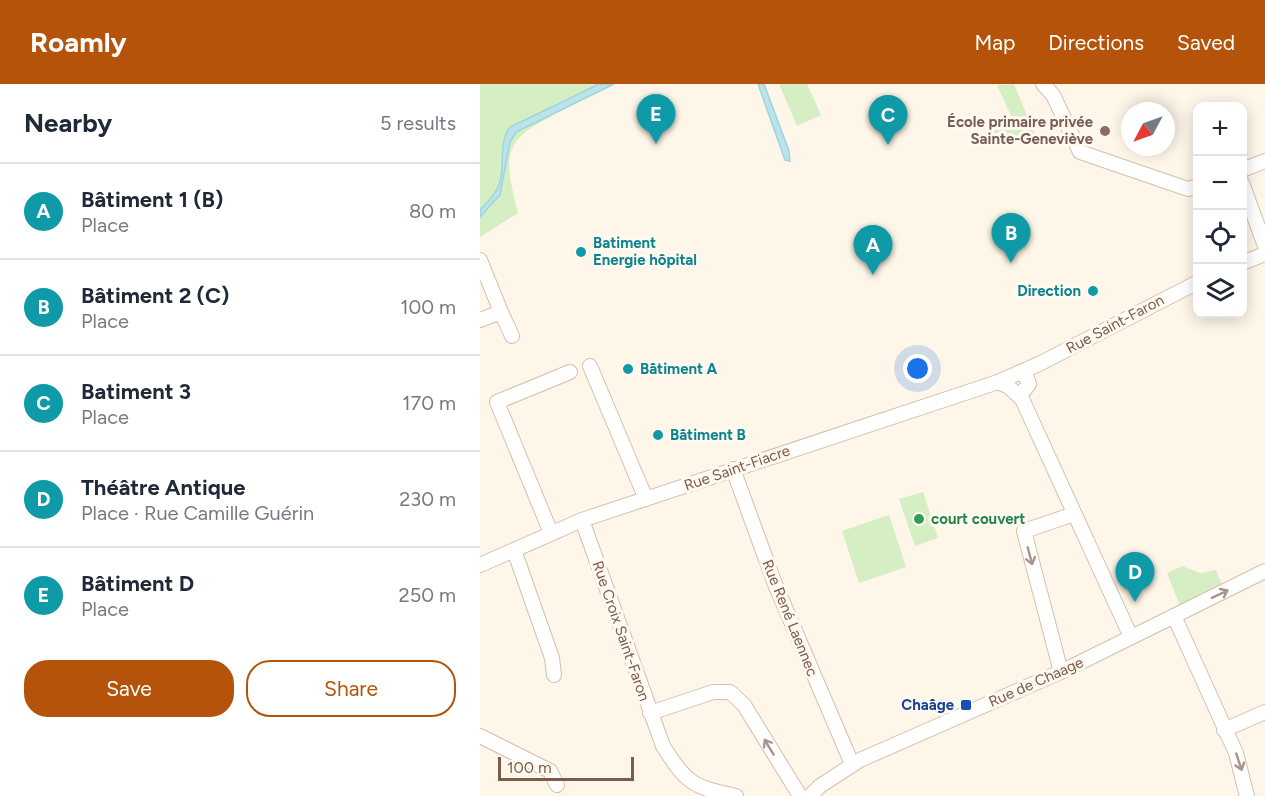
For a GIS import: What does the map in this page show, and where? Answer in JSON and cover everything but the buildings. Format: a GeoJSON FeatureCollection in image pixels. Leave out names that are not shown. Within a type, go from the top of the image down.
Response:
{"type":"FeatureCollection","features":[{"type":"Feature","properties":{"kind":"street"},"geometry":{"type":"LineString","coordinates":[[1043,84],[1053,95],[1080,152],[1188,189],[1193,187]]}},
{"type":"Feature","properties":{"kind":"street"},"geometry":{"type":"LineString","coordinates":[[1247,168],[1265,161]]}},
{"type":"Feature","properties":{"kind":"street"},"geometry":{"type":"LineString","coordinates":[[1247,197],[1265,246]]}},
{"type":"Feature","properties":{"kind":"street"},"geometry":{"type":"LineString","coordinates":[[1247,261],[1265,254]]}},
{"type":"Feature","properties":{"kind":"street"},"geometry":{"type":"LineString","coordinates":[[480,260],[512,336]]}},
{"type":"Feature","properties":{"kind":"street","name":"Rue Saint-Faron"},"geometry":{"type":"LineString","coordinates":[[1018,383],[1193,284]]}},
{"type":"Feature","properties":{"kind":"street"},"geometry":{"type":"LineString","coordinates":[[480,320],[501,312]]}},
{"type":"Feature","properties":{"kind":"street"},"geometry":{"type":"LineString","coordinates":[[590,366],[646,499]]}},
{"type":"Feature","properties":{"kind":"street"},"geometry":{"type":"LineString","coordinates":[[551,534],[497,402],[570,372]]}},
{"type":"Feature","properties":{"kind":"street"},"geometry":{"type":"LineString","coordinates":[[1018,383],[1074,514],[1131,637]]}},
{"type":"Feature","properties":{"kind":"street","name":"Rue Saint-Fiacre"},"geometry":{"type":"LineString","coordinates":[[480,565],[582,520],[733,469],[1018,383]]}},
{"type":"Feature","properties":{"kind":"street","name":"Rue René Laennec"},"geometry":{"type":"LineString","coordinates":[[733,469],[775,584],[852,764]]}},
{"type":"Feature","properties":{"kind":"street"},"geometry":{"type":"LineString","coordinates":[[1061,672],[1024,531],[1074,514]]}},
{"type":"Feature","properties":{"kind":"street","name":"Rue Croix Saint-Faron"},"geometry":{"type":"LineString","coordinates":[[582,520],[650,713],[713,692],[730,692],[744,705],[800,796]]}},
{"type":"Feature","properties":{"kind":"street"},"geometry":{"type":"LineString","coordinates":[[514,550],[552,658],[554,675]]}},
{"type":"Feature","properties":{"kind":"street","name":"Rue de Chaage"},"geometry":{"type":"LineString","coordinates":[[810,796],[820,786],[852,764],[1061,672],[1265,571]]}},
{"type":"Feature","properties":{"kind":"street"},"geometry":{"type":"LineString","coordinates":[[1174,616],[1236,753],[1247,796]]}},
{"type":"Feature","properties":{"kind":"street"},"geometry":{"type":"LineString","coordinates":[[1224,730],[1265,712]]}},
{"type":"Feature","properties":{"kind":"street"},"geometry":{"type":"LineString","coordinates":[[650,713],[663,746],[691,782],[701,789],[736,796]]}},
{"type":"Feature","properties":{"kind":"street"},"geometry":{"type":"LineString","coordinates":[[480,736],[550,771],[557,785]]}},
{"type":"Feature","properties":{"kind":"green space"},"geometry":{"type":"Polygon","coordinates":[[[480,84],[599,84],[553,105],[551,117],[522,135],[514,145],[509,167],[518,213],[480,237],[480,84]]]}},
{"type":"Feature","properties":{"kind":"green space"},"geometry":{"type":"Polygon","coordinates":[[[779,84],[807,84],[821,115],[797,126],[779,84]]]}},
{"type":"Feature","properties":{"kind":"green space"},"geometry":{"type":"Polygon","coordinates":[[[1014,84],[1038,142],[1035,144],[1012,135],[982,148],[977,136],[1013,120],[997,85],[1014,84]]]}},
{"type":"Feature","properties":{"kind":"green space","name":"court couvert"},"geometry":{"type":"Polygon","coordinates":[[[923,492],[938,538],[915,546],[899,499],[923,492]]]}},
{"type":"Feature","properties":{"kind":"green space"},"geometry":{"type":"Polygon","coordinates":[[[889,515],[906,567],[859,583],[842,531],[889,515]]]}},
{"type":"Feature","properties":{"kind":"green space"},"geometry":{"type":"Polygon","coordinates":[[[1182,566],[1200,573],[1216,570],[1222,585],[1180,606],[1167,573],[1182,566]]]}},
{"type":"Feature","properties":{"kind":"water"},"geometry":{"type":"Polygon","coordinates":[[[599,84],[614,84],[516,132],[510,142],[500,195],[480,217],[480,210],[494,194],[499,183],[504,143],[510,127],[599,84]]]}},
{"type":"Feature","properties":{"kind":"water"},"geometry":{"type":"Polygon","coordinates":[[[758,84],[764,84],[789,151],[790,161],[785,160],[758,84]]]}},
{"type":"Feature","properties":{"kind":"place","name":"École primaire privée Sainte-Geneviève"},"geometry":{"type":"Point","coordinates":[1105,131]}},
{"type":"Feature","properties":{"kind":"place","name":"Bâtiment D"},"geometry":{"type":"Point","coordinates":[656,144]}},
{"type":"Feature","properties":{"kind":"place","name":"Batiment 3"},"geometry":{"type":"Point","coordinates":[888,145]}},
{"type":"Feature","properties":{"kind":"place","name":"Batiment Energie hôpital"},"geometry":{"type":"Point","coordinates":[581,252]}},
{"type":"Feature","properties":{"kind":"place","name":"Bâtiment 2 (C)"},"geometry":{"type":"Point","coordinates":[1011,263]}},
{"type":"Feature","properties":{"kind":"place","name":"Bâtiment 1 (B)"},"geometry":{"type":"Point","coordinates":[873,275]}},
{"type":"Feature","properties":{"kind":"place","name":"Direction"},"geometry":{"type":"Point","coordinates":[1093,291]}},
{"type":"Feature","properties":{"kind":"place","name":"Bâtiment A"},"geometry":{"type":"Point","coordinates":[628,369]}},
{"type":"Feature","properties":{"kind":"place","name":"Bâtiment B"},"geometry":{"type":"Point","coordinates":[658,435]}},
{"type":"Feature","properties":{"kind":"place","name":"court couvert"},"geometry":{"type":"Point","coordinates":[919,519]}},
{"type":"Feature","properties":{"kind":"place","name":"Théâtre Antique"},"geometry":{"type":"Point","coordinates":[1135,602]}},
{"type":"Feature","properties":{"kind":"place","name":"Chaâge"},"geometry":{"type":"Point","coordinates":[966,705]}}]}
